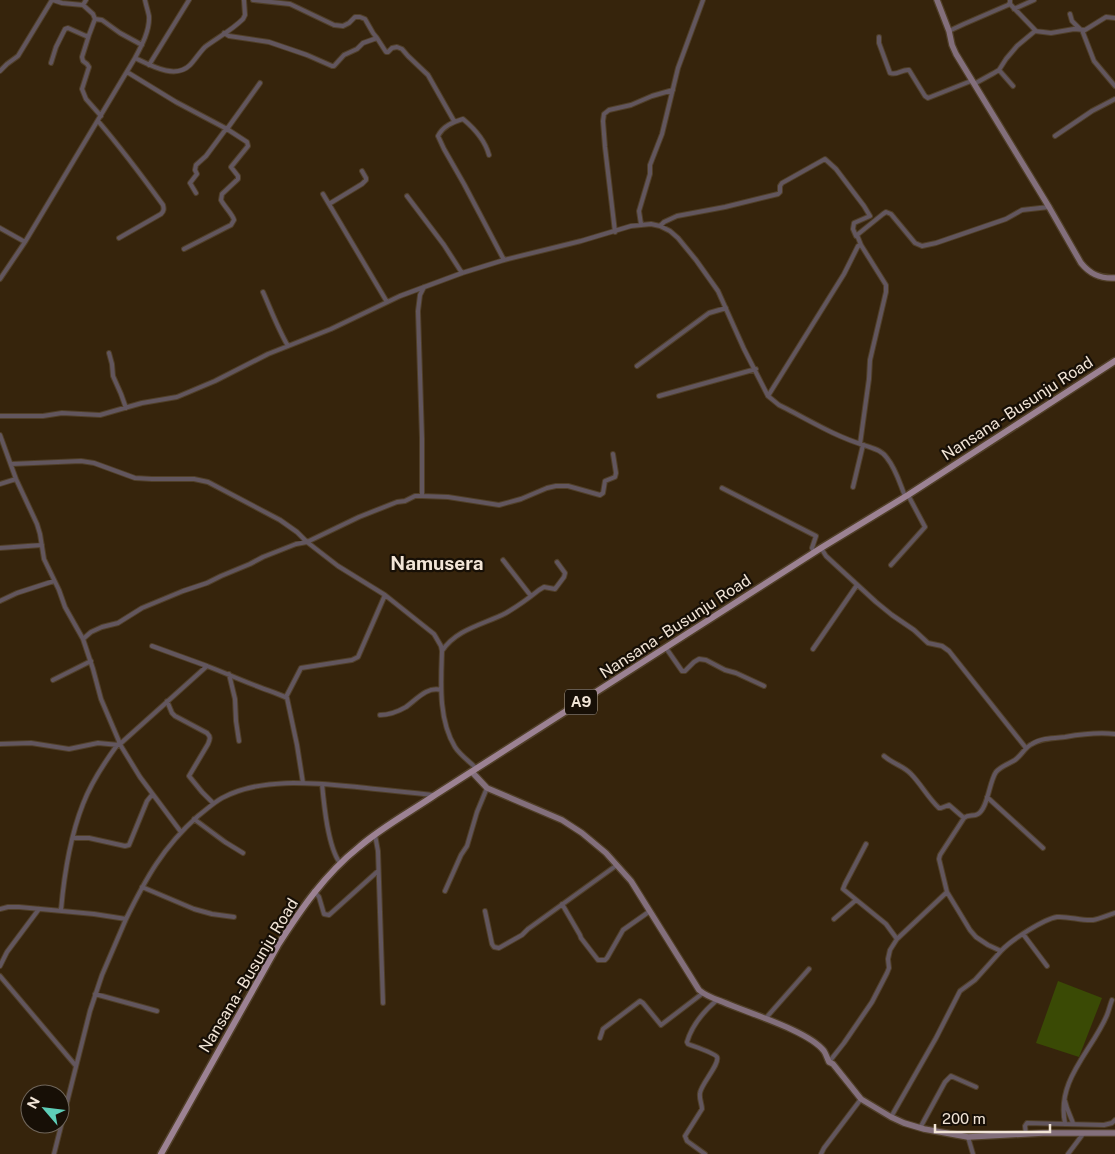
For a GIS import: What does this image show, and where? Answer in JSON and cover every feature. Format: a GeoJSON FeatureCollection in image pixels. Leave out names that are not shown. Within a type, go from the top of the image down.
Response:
{"type":"FeatureCollection","features":[{"type":"Feature","properties":{"kind":"main road","name":"Nansana - Busunju Road"},"geometry":{"type":"LineString","coordinates":[[161,1154],[278,945],[294,920],[314,892],[340,863],[359,847],[435,795],[1115,361]]}},
{"type":"Feature","properties":{"kind":"street"},"geometry":{"type":"LineString","coordinates":[[0,71],[18,56],[52,0],[83,5],[93,14],[95,19],[82,57],[83,61],[89,66],[82,88],[86,99],[101,116]]}},
{"type":"Feature","properties":{"kind":"street"},"geometry":{"type":"LineString","coordinates":[[83,5],[86,0]]}},
{"type":"Feature","properties":{"kind":"street"},"geometry":{"type":"LineString","coordinates":[[0,279],[25,242],[142,45],[148,28],[149,16],[145,0]]}},
{"type":"Feature","properties":{"kind":"street"},"geometry":{"type":"LineString","coordinates":[[149,65],[189,0]]}},
{"type":"Feature","properties":{"kind":"street"},"geometry":{"type":"LineString","coordinates":[[135,58],[163,70],[179,71],[185,69],[205,48],[243,19],[244,0]]}},
{"type":"Feature","properties":{"kind":"street"},"geometry":{"type":"LineString","coordinates":[[253,0],[290,4],[334,25],[343,26],[355,17],[365,19],[386,52],[397,47],[402,49],[428,75],[454,122]]}},
{"type":"Feature","properties":{"kind":"street"},"geometry":{"type":"LineString","coordinates":[[641,224],[639,211],[650,174],[650,165],[662,134],[684,52],[703,0]]}},
{"type":"Feature","properties":{"kind":"street"},"geometry":{"type":"LineString","coordinates":[[938,0],[956,54],[1049,207],[1080,263],[1088,271],[1098,276],[1115,278]]}},
{"type":"Feature","properties":{"kind":"street"},"geometry":{"type":"LineString","coordinates":[[1014,9],[1034,0]]}},
{"type":"Feature","properties":{"kind":"street"},"geometry":{"type":"LineString","coordinates":[[949,31],[1010,2],[1014,9],[1036,31],[1051,33],[1081,29],[1091,27],[1106,17],[1115,18]]}},
{"type":"Feature","properties":{"kind":"street"},"geometry":{"type":"LineString","coordinates":[[1070,14],[1072,21],[1081,29],[1094,61],[1115,86]]}},
{"type":"Feature","properties":{"kind":"street"},"geometry":{"type":"LineString","coordinates":[[95,19],[102,20],[142,45]]}},
{"type":"Feature","properties":{"kind":"street"},"geometry":{"type":"LineString","coordinates":[[51,63],[65,29],[68,28],[86,36],[89,35]]}},
{"type":"Feature","properties":{"kind":"street"},"geometry":{"type":"LineString","coordinates":[[879,37],[879,43],[890,73],[894,74],[909,70],[927,98],[930,98],[973,83],[999,70],[1017,46],[1036,31]]}},
{"type":"Feature","properties":{"kind":"street"},"geometry":{"type":"LineString","coordinates":[[224,33],[229,36],[269,42],[332,66],[344,55],[357,49],[363,43],[378,38]]}},
{"type":"Feature","properties":{"kind":"street"},"geometry":{"type":"LineString","coordinates":[[999,70],[1013,86]]}},
{"type":"Feature","properties":{"kind":"street"},"geometry":{"type":"LineString","coordinates":[[127,72],[176,102],[245,140],[248,146],[231,165],[238,179],[222,194],[221,200],[233,216],[234,220],[231,225],[184,249]]}},
{"type":"Feature","properties":{"kind":"street"},"geometry":{"type":"LineString","coordinates":[[196,192],[190,183],[197,174],[195,170],[196,165],[206,156],[260,83]]}},
{"type":"Feature","properties":{"kind":"street"},"geometry":{"type":"LineString","coordinates":[[615,232],[605,147],[604,114],[609,110],[631,105],[673,90]]}},
{"type":"Feature","properties":{"kind":"street"},"geometry":{"type":"LineString","coordinates":[[1055,136],[1092,111],[1115,99]]}},
{"type":"Feature","properties":{"kind":"street"},"geometry":{"type":"LineString","coordinates":[[490,155],[481,137],[463,119],[454,122],[440,132],[438,136],[504,260]]}},
{"type":"Feature","properties":{"kind":"street"},"geometry":{"type":"LineString","coordinates":[[98,121],[139,172],[164,208],[160,214],[119,238]]}},
{"type":"Feature","properties":{"kind":"street"},"geometry":{"type":"LineString","coordinates":[[660,226],[677,216],[778,194],[782,184],[825,159],[836,169],[864,206],[870,216],[854,223],[853,229],[886,285],[886,292],[870,360],[861,444],[853,486]]}},
{"type":"Feature","properties":{"kind":"street"},"geometry":{"type":"LineString","coordinates":[[329,204],[362,184],[366,180],[362,171]]}},
{"type":"Feature","properties":{"kind":"street"},"geometry":{"type":"LineString","coordinates":[[323,194],[387,302]]}},
{"type":"Feature","properties":{"kind":"street"},"geometry":{"type":"LineString","coordinates":[[407,196],[444,245],[462,273]]}},
{"type":"Feature","properties":{"kind":"street"},"geometry":{"type":"LineString","coordinates":[[856,236],[886,212],[891,214],[916,243],[922,246],[1006,219],[1022,210],[1049,207]]}},
{"type":"Feature","properties":{"kind":"street"},"geometry":{"type":"LineString","coordinates":[[0,416],[43,416],[62,413],[100,415],[142,403],[177,397],[215,381],[252,361],[331,329],[387,302],[462,273],[631,226],[651,224],[670,231],[678,238],[718,291],[768,396],[779,405],[842,438],[877,449],[887,457],[906,496],[925,527],[891,565]]}},
{"type":"Feature","properties":{"kind":"street"},"geometry":{"type":"LineString","coordinates":[[0,228],[25,242]]}},
{"type":"Feature","properties":{"kind":"street"},"geometry":{"type":"LineString","coordinates":[[768,396],[844,274],[858,246],[861,244]]}},
{"type":"Feature","properties":{"kind":"street"},"geometry":{"type":"LineString","coordinates":[[422,496],[418,311],[420,295],[424,287]]}},
{"type":"Feature","properties":{"kind":"street"},"geometry":{"type":"LineString","coordinates":[[262,292],[288,346]]}},
{"type":"Feature","properties":{"kind":"street"},"geometry":{"type":"LineString","coordinates":[[637,366],[709,313],[726,308]]}},
{"type":"Feature","properties":{"kind":"street"},"geometry":{"type":"LineString","coordinates":[[109,353],[113,376],[126,408]]}},
{"type":"Feature","properties":{"kind":"street"},"geometry":{"type":"LineString","coordinates":[[658,396],[756,369]]}},
{"type":"Feature","properties":{"kind":"street"},"geometry":{"type":"LineString","coordinates":[[0,435],[16,479],[38,524],[44,558],[73,622],[83,639],[101,699],[119,745],[181,832]]}},
{"type":"Feature","properties":{"kind":"street"},"geometry":{"type":"LineString","coordinates":[[83,639],[91,632],[118,623],[142,608],[183,591],[207,584],[263,557],[296,544],[307,542],[359,517],[415,496],[448,497],[499,505],[556,486],[568,486],[600,495],[603,493],[605,481],[615,476],[616,473],[613,454]]}},
{"type":"Feature","properties":{"kind":"street"},"geometry":{"type":"LineString","coordinates":[[10,464],[94,463],[135,478],[201,479],[280,520],[338,566],[384,595],[434,634],[441,646],[441,690],[444,716],[451,738],[459,752],[488,788],[562,820],[596,843],[631,881],[696,985],[703,993],[783,1026],[815,1043],[861,1099],[891,1117],[920,1128],[945,1134],[968,1137],[1043,1133],[1115,1133]]}},
{"type":"Feature","properties":{"kind":"street"},"geometry":{"type":"LineString","coordinates":[[0,484],[16,479]]}},
{"type":"Feature","properties":{"kind":"street"},"geometry":{"type":"LineString","coordinates":[[722,488],[816,536],[812,548],[814,553]]}},
{"type":"Feature","properties":{"kind":"street"},"geometry":{"type":"LineString","coordinates":[[0,548],[42,544]]}},
{"type":"Feature","properties":{"kind":"street"},"geometry":{"type":"LineString","coordinates":[[821,548],[826,556],[892,615],[914,630],[928,643],[942,646],[949,651],[1026,748]]}},
{"type":"Feature","properties":{"kind":"street"},"geometry":{"type":"LineString","coordinates":[[502,560],[531,596]]}},
{"type":"Feature","properties":{"kind":"street"},"geometry":{"type":"LineString","coordinates":[[442,651],[447,644],[463,632],[506,613],[539,590],[544,588],[555,589],[565,573],[556,562]]}},
{"type":"Feature","properties":{"kind":"street"},"geometry":{"type":"LineString","coordinates":[[0,601],[17,593],[54,581]]}},
{"type":"Feature","properties":{"kind":"street"},"geometry":{"type":"LineString","coordinates":[[813,649],[857,585]]}},
{"type":"Feature","properties":{"kind":"street"},"geometry":{"type":"LineString","coordinates":[[286,698],[301,668],[352,660],[358,657],[384,595]]}},
{"type":"Feature","properties":{"kind":"street"},"geometry":{"type":"LineString","coordinates":[[152,646],[279,693],[289,700],[303,782]]}},
{"type":"Feature","properties":{"kind":"street"},"geometry":{"type":"LineString","coordinates":[[666,648],[682,671],[685,671],[700,659],[706,660],[720,668],[764,686]]}},
{"type":"Feature","properties":{"kind":"street"},"geometry":{"type":"LineString","coordinates":[[53,680],[91,661]]}},
{"type":"Feature","properties":{"kind":"street"},"geometry":{"type":"LineString","coordinates":[[62,910],[63,886],[72,838],[85,799],[100,768],[119,745],[207,666]]}},
{"type":"Feature","properties":{"kind":"street"},"geometry":{"type":"LineString","coordinates":[[229,674],[235,699],[239,741]]}},
{"type":"Feature","properties":{"kind":"street"},"geometry":{"type":"LineString","coordinates":[[380,715],[387,715],[405,708],[422,694],[433,689],[441,690]]}},
{"type":"Feature","properties":{"kind":"street"},"geometry":{"type":"LineString","coordinates":[[167,701],[172,713],[209,735],[208,744],[189,776],[213,803]]}},
{"type":"Feature","properties":{"kind":"street"},"geometry":{"type":"LineString","coordinates":[[1001,951],[976,937],[970,930],[947,892],[939,859],[940,855],[964,818],[967,815],[980,813],[997,771],[1016,759],[1026,748],[1040,740],[1083,734],[1115,734]]}},
{"type":"Feature","properties":{"kind":"street"},"geometry":{"type":"LineString","coordinates":[[0,744],[31,743],[69,749],[98,743],[119,745]]}},
{"type":"Feature","properties":{"kind":"street"},"geometry":{"type":"LineString","coordinates":[[884,756],[894,764],[906,769],[939,808],[949,805],[964,818]]}},
{"type":"Feature","properties":{"kind":"street"},"geometry":{"type":"LineString","coordinates":[[54,1154],[95,994],[126,919],[157,862],[194,819],[213,803],[226,796],[255,786],[303,782],[435,795]]}},
{"type":"Feature","properties":{"kind":"street"},"geometry":{"type":"LineString","coordinates":[[322,784],[325,817],[336,857],[340,863]]}},
{"type":"Feature","properties":{"kind":"street"},"geometry":{"type":"LineString","coordinates":[[445,891],[467,846],[477,812],[488,788]]}},
{"type":"Feature","properties":{"kind":"street"},"geometry":{"type":"LineString","coordinates":[[72,838],[89,838],[124,846],[129,845],[147,801],[151,796],[154,796]]}},
{"type":"Feature","properties":{"kind":"street"},"geometry":{"type":"LineString","coordinates":[[987,798],[1042,848]]}},
{"type":"Feature","properties":{"kind":"street"},"geometry":{"type":"LineString","coordinates":[[194,819],[243,853]]}},
{"type":"Feature","properties":{"kind":"street"},"geometry":{"type":"LineString","coordinates":[[375,835],[378,851],[383,1003]]}},
{"type":"Feature","properties":{"kind":"street"},"geometry":{"type":"LineString","coordinates":[[866,844],[844,886],[844,890],[886,924],[897,939]]}},
{"type":"Feature","properties":{"kind":"street"},"geometry":{"type":"LineString","coordinates":[[485,911],[492,944],[496,948],[505,945],[524,934],[528,929],[617,864]]}},
{"type":"Feature","properties":{"kind":"street"},"geometry":{"type":"LineString","coordinates":[[314,892],[319,897],[324,914],[329,915],[378,871]]}},
{"type":"Feature","properties":{"kind":"street"},"geometry":{"type":"LineString","coordinates":[[142,887],[194,909],[234,917]]}},
{"type":"Feature","properties":{"kind":"street"},"geometry":{"type":"LineString","coordinates":[[829,1062],[872,1002],[888,973],[890,950],[897,939],[947,892]]}},
{"type":"Feature","properties":{"kind":"street"},"geometry":{"type":"LineString","coordinates":[[834,919],[856,900]]}},
{"type":"Feature","properties":{"kind":"street"},"geometry":{"type":"LineString","coordinates":[[562,904],[580,938],[598,960],[605,960],[623,930],[650,911]]}},
{"type":"Feature","properties":{"kind":"street"},"geometry":{"type":"LineString","coordinates":[[0,909],[19,907],[62,910],[126,919]]}},
{"type":"Feature","properties":{"kind":"street"},"geometry":{"type":"LineString","coordinates":[[0,966],[39,909]]}},
{"type":"Feature","properties":{"kind":"street"},"geometry":{"type":"LineString","coordinates":[[891,1117],[936,1038],[960,991],[975,980],[1005,946],[1040,923],[1058,917],[1094,920],[1115,913]]}},
{"type":"Feature","properties":{"kind":"street"},"geometry":{"type":"LineString","coordinates":[[1023,934],[1048,966]]}},
{"type":"Feature","properties":{"kind":"street"},"geometry":{"type":"LineString","coordinates":[[765,1019],[809,969]]}},
{"type":"Feature","properties":{"kind":"street"},"geometry":{"type":"LineString","coordinates":[[0,976],[76,1066]]}},
{"type":"Feature","properties":{"kind":"street"},"geometry":{"type":"LineString","coordinates":[[600,1038],[603,1029],[640,1001],[662,1025],[703,993]]}},
{"type":"Feature","properties":{"kind":"street"},"geometry":{"type":"LineString","coordinates":[[95,994],[157,1010]]}},
{"type":"Feature","properties":{"kind":"street"},"geometry":{"type":"LineString","coordinates":[[705,1154],[687,1141],[685,1136],[702,1109],[700,1093],[716,1065],[717,1057],[687,1042],[702,1014],[717,1000]]}},
{"type":"Feature","properties":{"kind":"street"},"geometry":{"type":"LineString","coordinates":[[1065,1123],[1063,1111],[1069,1082],[1107,1015],[1112,1000]]}},
{"type":"Feature","properties":{"kind":"street"},"geometry":{"type":"LineString","coordinates":[[920,1128],[945,1082],[951,1076],[955,1076],[976,1087]]}},
{"type":"Feature","properties":{"kind":"street"},"geometry":{"type":"LineString","coordinates":[[1065,1096],[1073,1123]]}},
{"type":"Feature","properties":{"kind":"street"},"geometry":{"type":"LineString","coordinates":[[821,1154],[861,1099]]}},
{"type":"Feature","properties":{"kind":"street"},"geometry":{"type":"LineString","coordinates":[[1026,1134],[1026,1123],[1104,1125],[1115,1120]]}},
{"type":"Feature","properties":{"kind":"street"},"geometry":{"type":"LineString","coordinates":[[1068,1154],[1082,1134]]}},
{"type":"Feature","properties":{"kind":"street"},"geometry":{"type":"LineString","coordinates":[[968,1137],[973,1154]]}},
{"type":"Feature","properties":{"kind":"green space"},"geometry":{"type":"Polygon","coordinates":[[[1058,981],[1102,998],[1079,1057],[1036,1043],[1058,981]]]}},
{"type":"Feature","properties":{"kind":"district","name":"Namusera"},"geometry":{"type":"Point","coordinates":[437,563]}}]}
